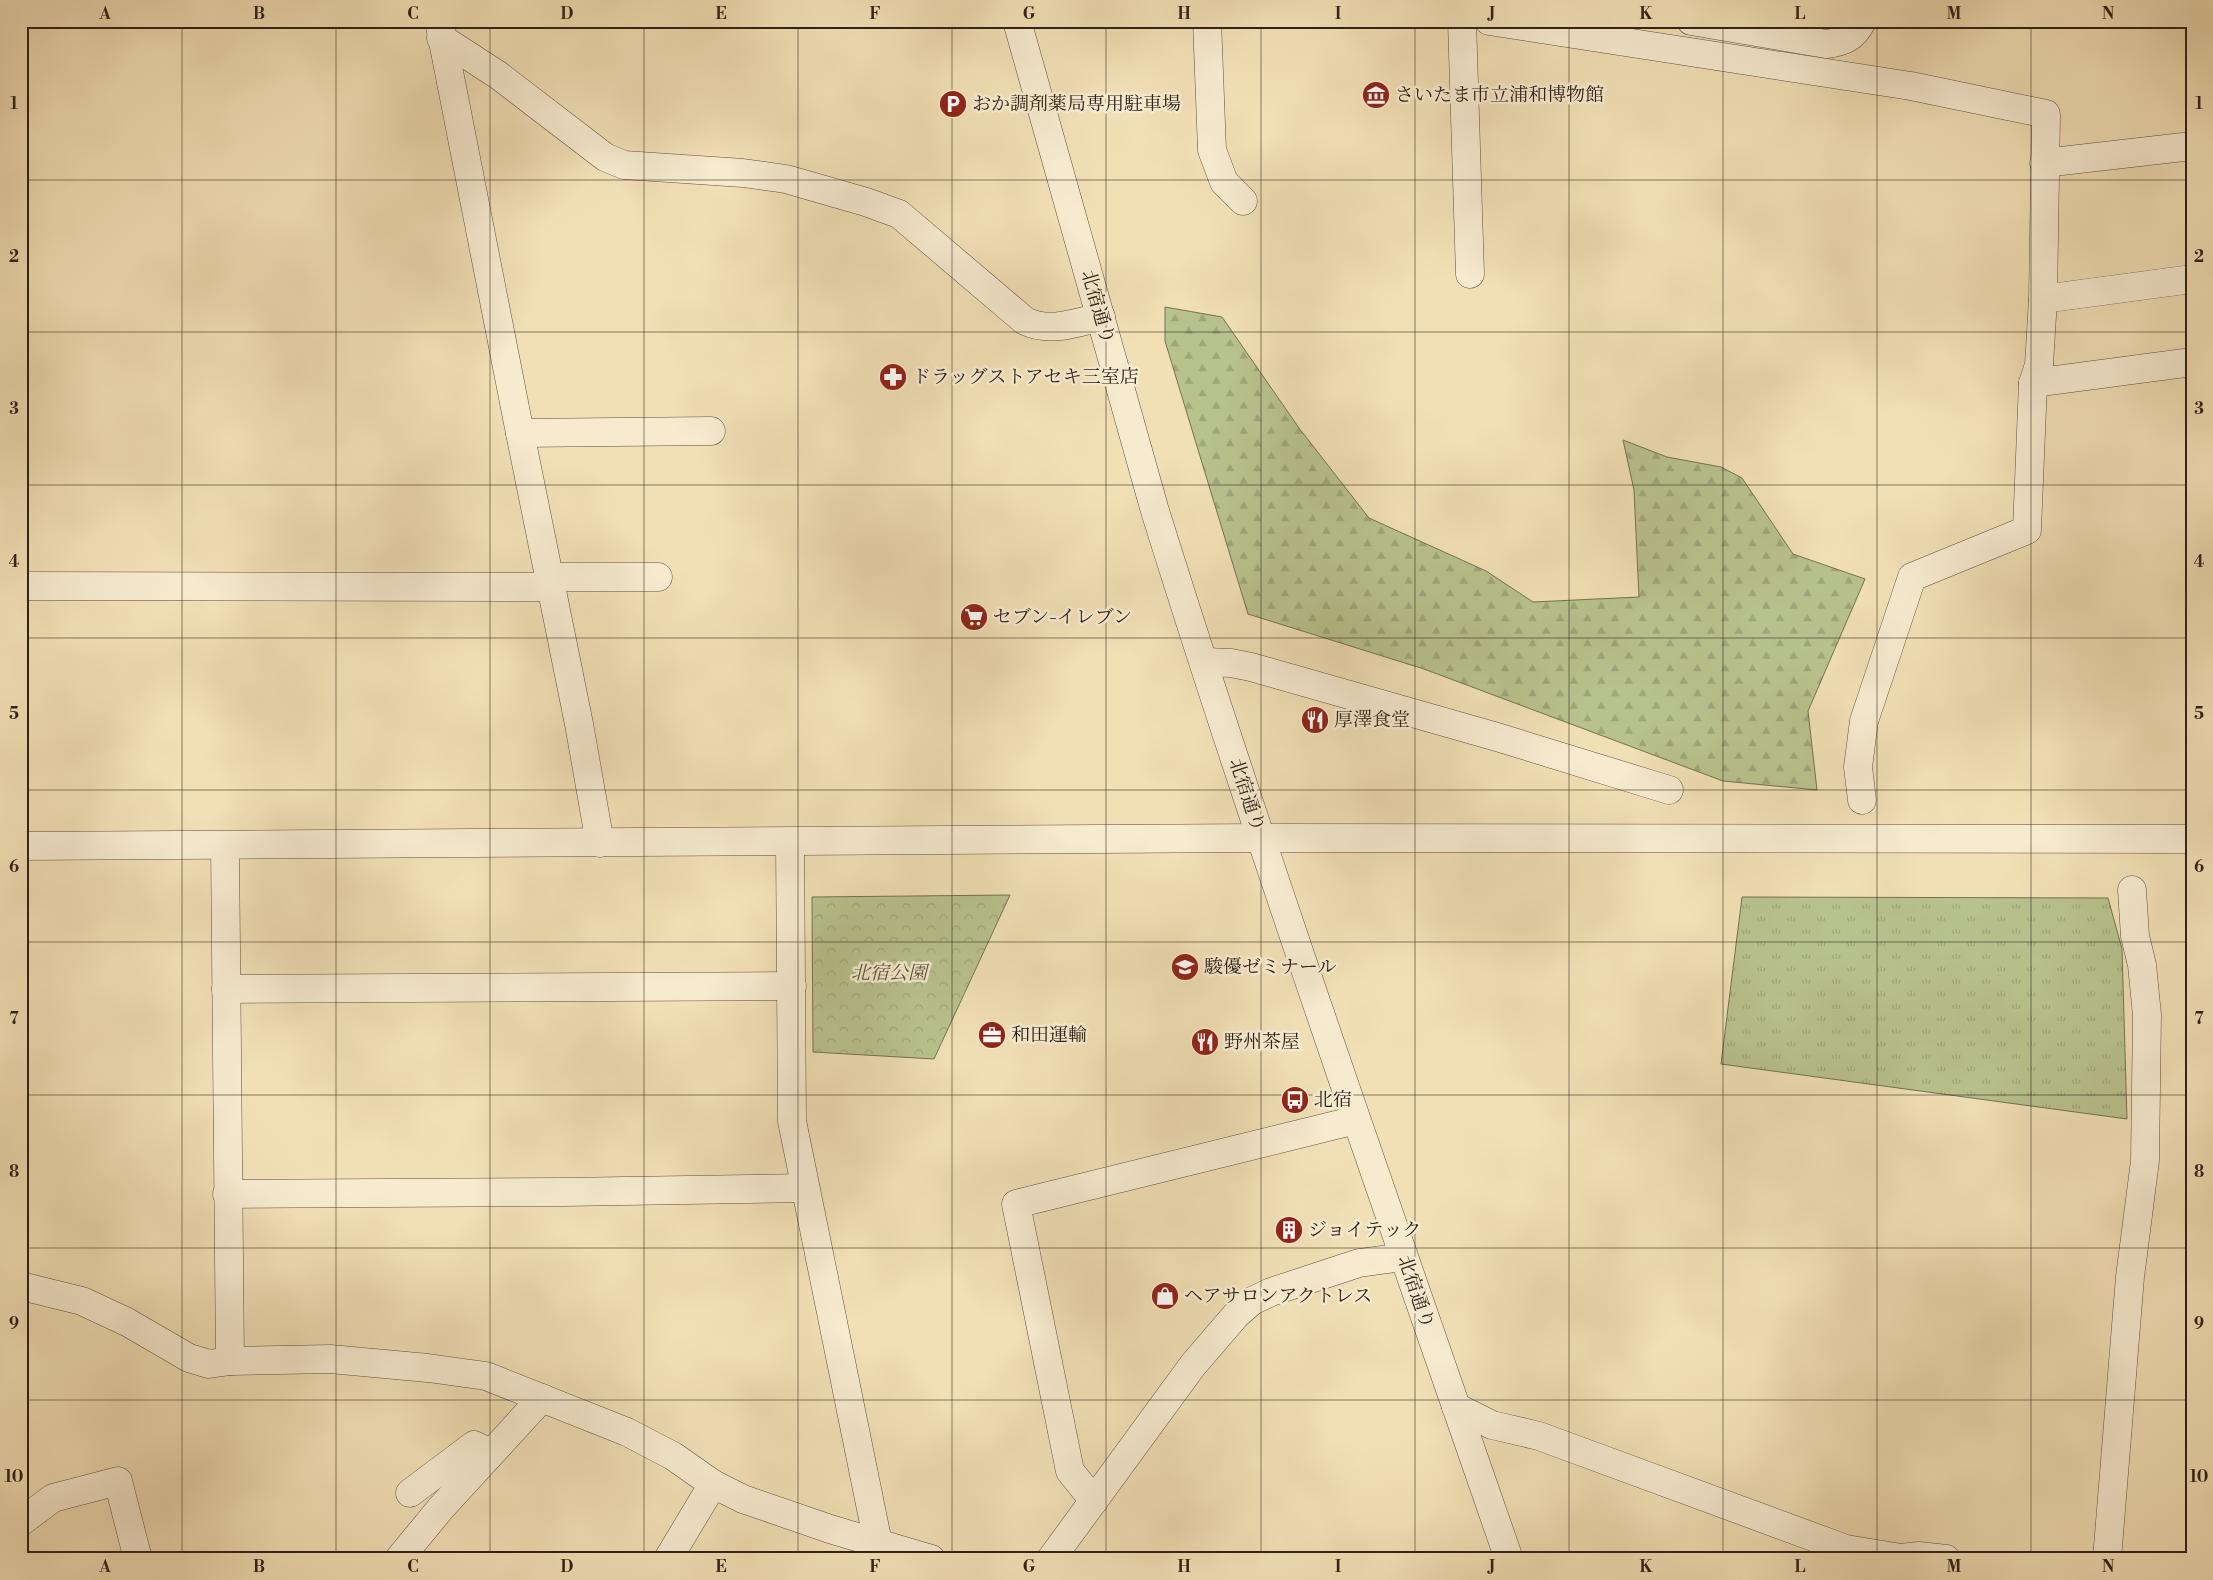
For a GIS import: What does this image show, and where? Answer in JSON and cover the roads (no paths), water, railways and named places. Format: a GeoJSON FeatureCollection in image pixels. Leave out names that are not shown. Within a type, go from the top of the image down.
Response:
{"type":"FeatureCollection","features":[{"type":"Feature","properties":{"kind":"street","name":"北宿通り"},"geometry":{"type":"LineString","coordinates":[[1017,21],[1156,511],[1260,838],[1403,1257],[1509,1559]]}},
{"type":"Feature","properties":{"kind":"street"},"geometry":{"type":"LineString","coordinates":[[1207,21],[1212,150],[1224,182],[1243,201]]}},
{"type":"Feature","properties":{"kind":"street"},"geometry":{"type":"LineString","coordinates":[[1462,21],[1470,274]]}},
{"type":"Feature","properties":{"kind":"street"},"geometry":{"type":"LineString","coordinates":[[1489,21],[1902,85],[2046,114],[2043,300],[2039,365],[2033,383],[2027,530],[1912,577],[1864,721],[1858,767],[1862,800]]}},
{"type":"Feature","properties":{"kind":"street"},"geometry":{"type":"LineString","coordinates":[[1691,21],[1826,44],[1843,42],[1855,34],[1862,21]]}},
{"type":"Feature","properties":{"kind":"street"},"geometry":{"type":"LineString","coordinates":[[440,30],[605,157],[624,164],[743,173],[786,179],[866,202],[899,214],[1025,322],[1038,328],[1059,327],[1101,317]]}},
{"type":"Feature","properties":{"kind":"street"},"geometry":{"type":"LineString","coordinates":[[440,30],[579,724],[600,843]]}},
{"type":"Feature","properties":{"kind":"street"},"geometry":{"type":"LineString","coordinates":[[2044,163],[2192,146]]}},
{"type":"Feature","properties":{"kind":"street"},"geometry":{"type":"LineString","coordinates":[[2043,300],[2192,279]]}},
{"type":"Feature","properties":{"kind":"street"},"geometry":{"type":"LineString","coordinates":[[2033,383],[2192,362]]}},
{"type":"Feature","properties":{"kind":"street"},"geometry":{"type":"LineString","coordinates":[[520,433],[710,431]]}},
{"type":"Feature","properties":{"kind":"street"},"geometry":{"type":"LineString","coordinates":[[21,586],[551,582],[658,577]]}},
{"type":"Feature","properties":{"kind":"street"},"geometry":{"type":"LineString","coordinates":[[1204,662],[1251,666],[1497,737],[1669,790]]}},
{"type":"Feature","properties":{"kind":"street"},"geometry":{"type":"LineString","coordinates":[[21,846],[1260,838],[2188,843]]}},
{"type":"Feature","properties":{"kind":"street"},"geometry":{"type":"LineString","coordinates":[[790,842],[792,1121],[878,1543]]}},
{"type":"Feature","properties":{"kind":"street"},"geometry":{"type":"LineString","coordinates":[[225,846],[230,1361]]}},
{"type":"Feature","properties":{"kind":"street"},"geometry":{"type":"LineString","coordinates":[[2107,1559],[2130,1277],[2145,1161],[2147,1015],[2142,965],[2135,936],[2132,890]]}},
{"type":"Feature","properties":{"kind":"street"},"geometry":{"type":"LineString","coordinates":[[226,989],[792,986]]}},
{"type":"Feature","properties":{"kind":"street"},"geometry":{"type":"LineString","coordinates":[[1094,1501],[1070,1472],[1016,1204],[1356,1120]]}},
{"type":"Feature","properties":{"kind":"street"},"geometry":{"type":"LineString","coordinates":[[227,1194],[805,1188]]}},
{"type":"Feature","properties":{"kind":"street"},"geometry":{"type":"LineString","coordinates":[[1051,1559],[1193,1366],[1236,1315],[1252,1301],[1271,1292],[1359,1263],[1403,1257]]}},
{"type":"Feature","properties":{"kind":"street"},"geometry":{"type":"LineString","coordinates":[[21,1286],[91,1305],[127,1322],[189,1358],[209,1364],[230,1361],[330,1359],[428,1368],[486,1376],[626,1432],[673,1456],[713,1484],[743,1499],[931,1559]]}},
{"type":"Feature","properties":{"kind":"street"},"geometry":{"type":"LineString","coordinates":[[399,1559],[490,1453],[542,1398]]}},
{"type":"Feature","properties":{"kind":"street"},"geometry":{"type":"LineString","coordinates":[[1456,1407],[1492,1425],[1539,1436],[1845,1554],[1901,1558],[1919,1556],[1946,1559]]}},
{"type":"Feature","properties":{"kind":"street"},"geometry":{"type":"LineString","coordinates":[[410,1494],[474,1445],[490,1453]]}},
{"type":"Feature","properties":{"kind":"street"},"geometry":{"type":"LineString","coordinates":[[21,1522],[53,1498],[118,1481],[138,1559]]}},
{"type":"Feature","properties":{"kind":"street"},"geometry":{"type":"LineString","coordinates":[[668,1559],[713,1484]]}},
{"type":"Feature","properties":{"kind":"place","name":"さいたま市立浦和博物館"},"geometry":{"type":"Point","coordinates":[1376,95]}},
{"type":"Feature","properties":{"kind":"place","name":"おか調剤薬局専用駐車場"},"geometry":{"type":"Point","coordinates":[953,104]}},
{"type":"Feature","properties":{"kind":"place","name":"ドラッグストアセキ三室店"},"geometry":{"type":"Point","coordinates":[893,377]}},
{"type":"Feature","properties":{"kind":"place","name":"セブン-イレブン"},"geometry":{"type":"Point","coordinates":[974,617]}},
{"type":"Feature","properties":{"kind":"place","name":"厚澤食堂"},"geometry":{"type":"Point","coordinates":[1315,720]}},
{"type":"Feature","properties":{"kind":"place","name":"駿優ゼミナール"},"geometry":{"type":"Point","coordinates":[1185,967]}},
{"type":"Feature","properties":{"kind":"place","name":"和田運輸"},"geometry":{"type":"Point","coordinates":[992,1035]}},
{"type":"Feature","properties":{"kind":"place","name":"野州茶屋"},"geometry":{"type":"Point","coordinates":[1205,1042]}},
{"type":"Feature","properties":{"kind":"place","name":"北宿"},"geometry":{"type":"Point","coordinates":[1295,1100]}},
{"type":"Feature","properties":{"kind":"place","name":"ジョイテック"},"geometry":{"type":"Point","coordinates":[1289,1230]}},
{"type":"Feature","properties":{"kind":"place","name":"ヘアサロンアクトレス"},"geometry":{"type":"Point","coordinates":[1165,1296]}},
{"type":"Feature","properties":{"kind":"park label","name":"北宿公園"},"geometry":{"type":"Point","coordinates":[889,973]}}]}
